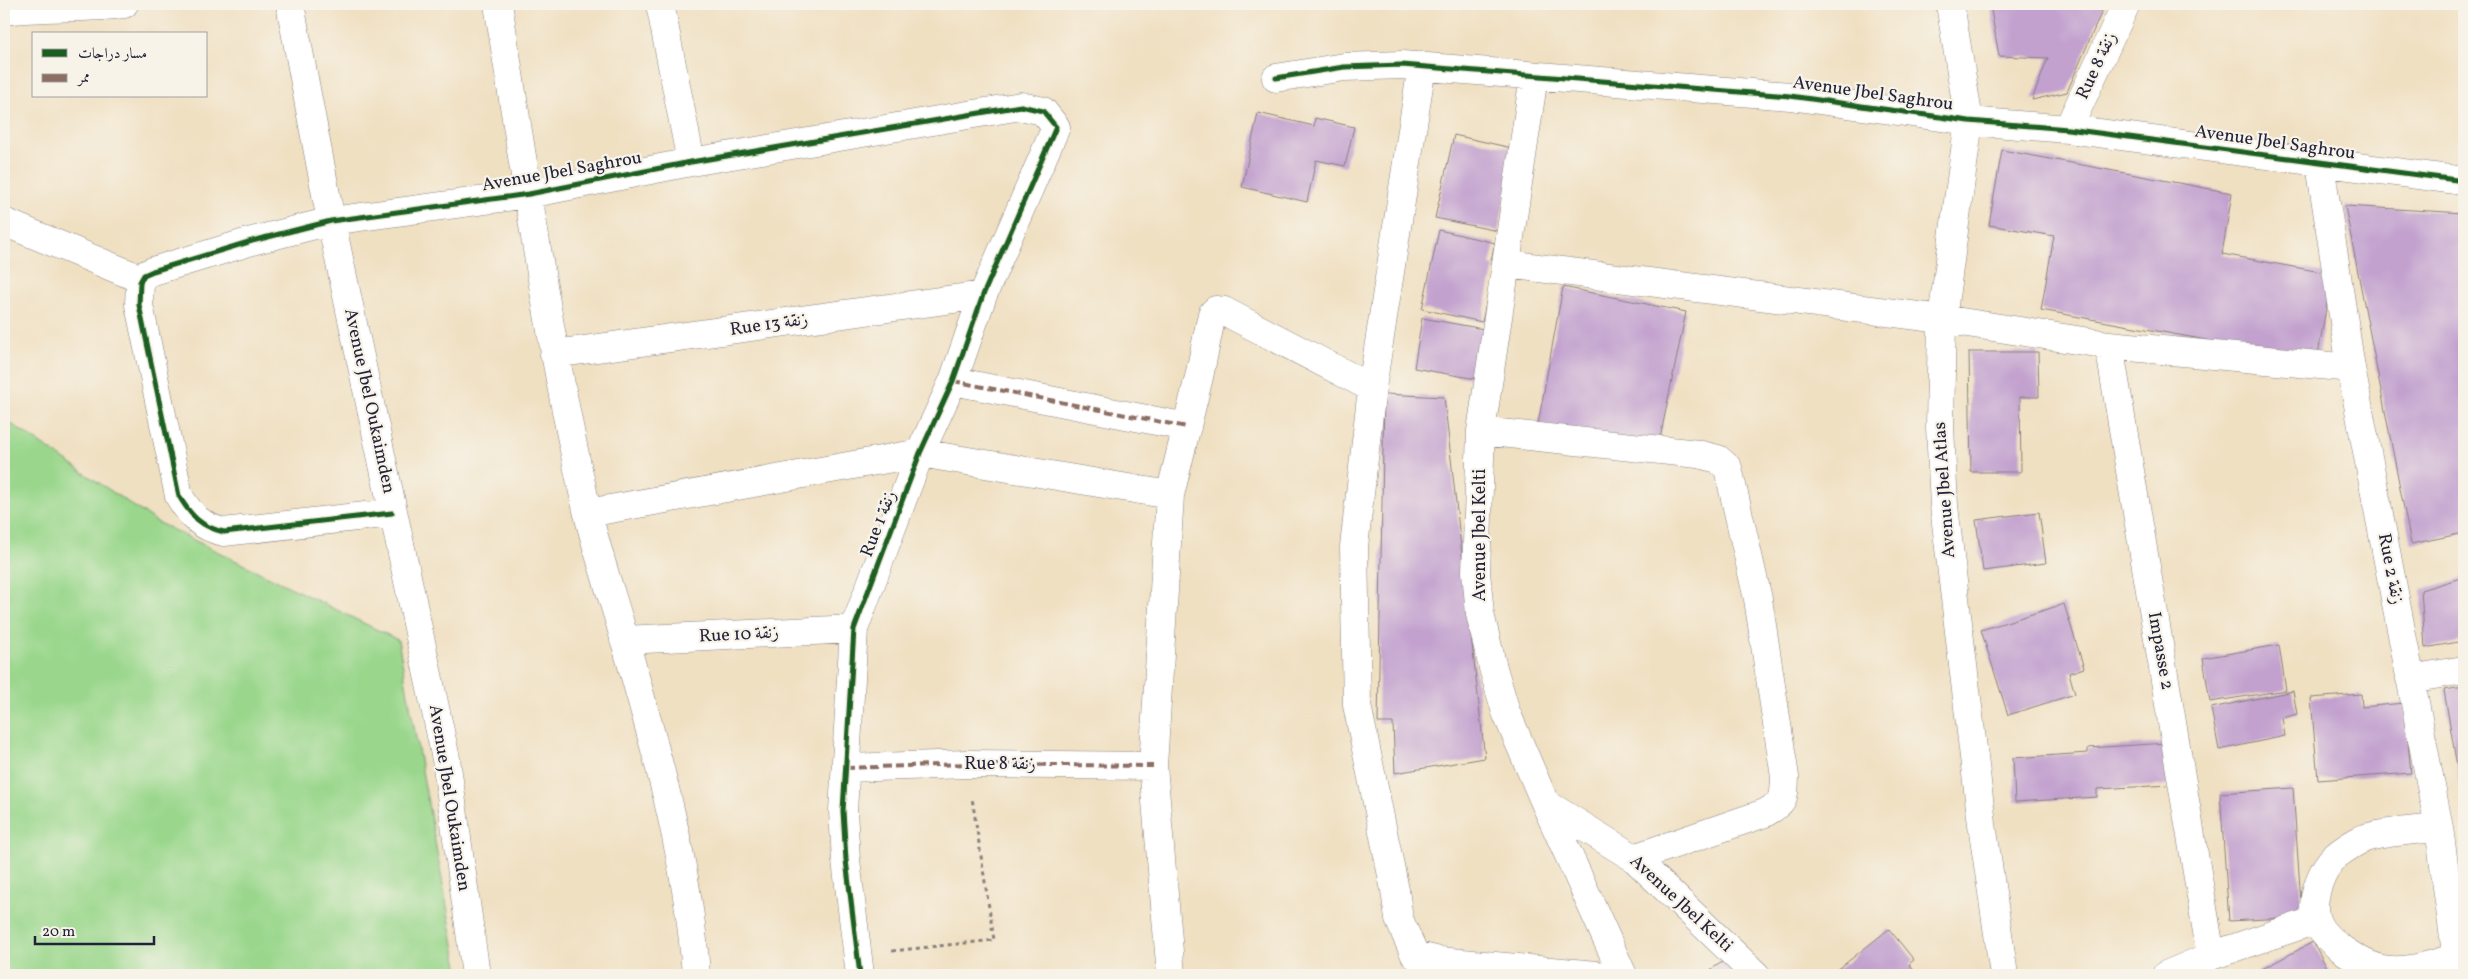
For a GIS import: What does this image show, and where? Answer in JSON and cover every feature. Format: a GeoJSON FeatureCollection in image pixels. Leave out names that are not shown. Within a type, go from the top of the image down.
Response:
{"type":"FeatureCollection","features":[{"type":"Feature","properties":{"kind":"street"},"geometry":{"type":"LineString","coordinates":[[4,11],[37,6],[100,7],[124,4]]}},
{"type":"Feature","properties":{"kind":"street","name":"Avenue Jbel Oukaimden"},"geometry":{"type":"LineString","coordinates":[[290,4],[331,221],[446,759],[472,972]]}},
{"type":"Feature","properties":{"kind":"street"},"geometry":{"type":"LineString","coordinates":[[498,4],[554,354],[588,513],[681,854],[692,922],[696,975]]}},
{"type":"Feature","properties":{"kind":"street"},"geometry":{"type":"LineString","coordinates":[[660,4],[692,162]]}},
{"type":"Feature","properties":{"kind":"street","name":"Avenue Jbel Atlas"},"geometry":{"type":"LineString","coordinates":[[1950,4],[1969,121],[1942,319],[1940,427],[1944,506],[1981,814],[2004,975]]}},
{"type":"Feature","properties":{"kind":"street","name":"Rue 8 زنقة"},"geometry":{"type":"LineString","coordinates":[[2068,129],[2126,4]]}},
{"type":"Feature","properties":{"kind":"street","name":"Avenue Jbel Saghrou"},"geometry":{"type":"LineString","coordinates":[[1276,78],[1344,67],[1371,65],[1422,66],[1790,96],[1969,121],[2068,129],[2320,164],[2464,181]]}},
{"type":"Feature","properties":{"kind":"street"},"geometry":{"type":"LineString","coordinates":[[1422,66],[1372,388],[1354,547],[1357,705],[1399,919],[1406,940],[1414,955],[1422,958],[1597,975]]}},
{"type":"Feature","properties":{"kind":"street","name":"Avenue Jbel Kelti"},"geometry":{"type":"LineString","coordinates":[[1534,76],[1481,431],[1476,572],[1480,614],[1506,712],[1545,803],[1634,858],[1756,975]]}},
{"type":"Feature","properties":{"kind":"street","name":"Avenue Jbel Saghrou"},"geometry":{"type":"LineString","coordinates":[[141,279],[165,266],[331,221],[529,194],[692,162],[1021,106],[1043,111]]}},
{"type":"Feature","properties":{"kind":"street","name":"Rue 1 زنقة"},"geometry":{"type":"LineString","coordinates":[[859,965],[846,860],[843,811],[854,630],[920,453],[952,381],[983,295],[1056,127],[1043,111]]}},
{"type":"Feature","properties":{"kind":"street","name":"Rue 2 زنقة"},"geometry":{"type":"LineString","coordinates":[[2320,164],[2351,368],[2439,828],[2458,966]]}},
{"type":"Feature","properties":{"kind":"street"},"geometry":{"type":"LineString","coordinates":[[4,222],[141,279],[139,305],[179,496],[189,512],[200,523],[210,529],[224,532],[392,513]]}},
{"type":"Feature","properties":{"kind":"street"},"geometry":{"type":"LineString","coordinates":[[1507,264],[1942,319],[2109,345],[2351,368]]}},
{"type":"Feature","properties":{"kind":"street","name":"Rue 13 زنقة"},"geometry":{"type":"LineString","coordinates":[[554,354],[983,295]]}},
{"type":"Feature","properties":{"kind":"street"},"geometry":{"type":"LineString","coordinates":[[1172,975],[1153,766],[1170,495],[1212,314],[1216,310],[1224,311],[1272,334],[1372,388]]}},
{"type":"Feature","properties":{"kind":"street","name":"Impasse 2"},"geometry":{"type":"LineString","coordinates":[[2109,345],[2212,956]]}},
{"type":"Feature","properties":{"kind":"street"},"geometry":{"type":"LineString","coordinates":[[952,381],[1187,427]]}},
{"type":"Feature","properties":{"kind":"street"},"geometry":{"type":"LineString","coordinates":[[1481,431],[1698,454],[1718,459],[1728,468],[1758,599],[1785,777],[1784,797],[1777,807],[1765,813],[1634,858]]}},
{"type":"Feature","properties":{"kind":"street"},"geometry":{"type":"LineString","coordinates":[[588,513],[920,453],[1170,495]]}},
{"type":"Feature","properties":{"kind":"street","name":"Rue 10 زنقة"},"geometry":{"type":"LineString","coordinates":[[624,640],[854,630]]}},
{"type":"Feature","properties":{"kind":"street"},"geometry":{"type":"LineString","coordinates":[[2410,679],[2464,670]]}},
{"type":"Feature","properties":{"kind":"street","name":"Rue 8 زنقة"},"geometry":{"type":"LineString","coordinates":[[846,768],[966,764],[1153,766]]}},
{"type":"Feature","properties":{"kind":"street"},"geometry":{"type":"LineString","coordinates":[[1545,803],[1622,975]]}},
{"type":"Feature","properties":{"kind":"street"},"geometry":{"type":"LineString","coordinates":[[2439,828],[2368,837],[2331,861],[2322,875],[2317,892],[2316,920],[2324,932],[2354,958],[2382,969],[2458,966]]}},
{"type":"Feature","properties":{"kind":"street"},"geometry":{"type":"LineString","coordinates":[[2166,975],[2212,956],[2316,920]]}},
{"type":"Feature","properties":{"kind":"path"},"geometry":{"type":"LineString","coordinates":[[859,965],[994,940],[966,764]]}},
{"type":"Feature","properties":{"kind":"green space"},"geometry":{"type":"Polygon","coordinates":[[[4,419],[157,522],[398,640],[459,972],[456,975],[4,975],[4,419]]]}},
{"type":"Feature","properties":{"kind":"building"},"geometry":{"type":"Polygon","coordinates":[[[1990,4],[2105,4],[2067,92],[2032,100],[2048,58],[1999,56],[1990,4]]]}},
{"type":"Feature","properties":{"kind":"building"},"geometry":{"type":"Polygon","coordinates":[[[1258,113],[1314,126],[1315,118],[1354,127],[1345,166],[1316,160],[1307,202],[1242,187],[1258,113]]]}},
{"type":"Feature","properties":{"kind":"building"},"geometry":{"type":"Polygon","coordinates":[[[1454,135],[1516,149],[1498,231],[1435,218],[1454,135]]]}},
{"type":"Feature","properties":{"kind":"building"},"geometry":{"type":"Polygon","coordinates":[[[2002,150],[2232,193],[2222,254],[2332,274],[2317,360],[2041,310],[2054,236],[1989,225],[2002,150]]]}},
{"type":"Feature","properties":{"kind":"building"},"geometry":{"type":"Polygon","coordinates":[[[2345,206],[2464,213],[2464,533],[2411,544],[2345,206]]]}},
{"type":"Feature","properties":{"kind":"building"},"geometry":{"type":"Polygon","coordinates":[[[1439,230],[1495,243],[1490,265],[1494,266],[1482,322],[1422,309],[1439,230]]]}},
{"type":"Feature","properties":{"kind":"building"},"geometry":{"type":"Polygon","coordinates":[[[1563,287],[1686,312],[1658,448],[1538,424],[1563,287]]]}},
{"type":"Feature","properties":{"kind":"building"},"geometry":{"type":"Polygon","coordinates":[[[1422,318],[1484,329],[1476,379],[1414,368],[1422,318]]]}},
{"type":"Feature","properties":{"kind":"building"},"geometry":{"type":"Polygon","coordinates":[[[1969,352],[2038,352],[2039,397],[2020,397],[2021,472],[1971,472],[1969,352]]]}},
{"type":"Feature","properties":{"kind":"building"},"geometry":{"type":"Polygon","coordinates":[[[1384,394],[1444,397],[1485,758],[1395,773],[1393,723],[1378,723],[1384,394]]]}},
{"type":"Feature","properties":{"kind":"building"},"geometry":{"type":"Polygon","coordinates":[[[2039,512],[2046,563],[1983,571],[1976,520],[2039,512]]]}},
{"type":"Feature","properties":{"kind":"building"},"geometry":{"type":"Polygon","coordinates":[[[2464,577],[2464,641],[2425,648],[2421,590],[2464,577]]]}},
{"type":"Feature","properties":{"kind":"building"},"geometry":{"type":"Polygon","coordinates":[[[2064,604],[2084,668],[2069,673],[2075,694],[2008,715],[1981,630],[2064,604]]]}},
{"type":"Feature","properties":{"kind":"building"},"geometry":{"type":"Polygon","coordinates":[[[2279,645],[2286,690],[2210,702],[2203,658],[2279,645]]]}},
{"type":"Feature","properties":{"kind":"building"},"geometry":{"type":"Polygon","coordinates":[[[2464,687],[2464,802],[2463,802],[2444,690],[2464,687]]]}},
{"type":"Feature","properties":{"kind":"building"},"geometry":{"type":"Polygon","coordinates":[[[2293,691],[2297,714],[2282,718],[2285,736],[2219,750],[2211,708],[2293,691]]]}},
{"type":"Feature","properties":{"kind":"building"},"geometry":{"type":"Polygon","coordinates":[[[2361,694],[2362,707],[2404,703],[2411,773],[2318,780],[2311,698],[2361,694]]]}},
{"type":"Feature","properties":{"kind":"building"},"geometry":{"type":"Polygon","coordinates":[[[2168,743],[2171,785],[2097,789],[2097,797],[2015,802],[2013,758],[2088,753],[2088,748],[2168,743]]]}},
{"type":"Feature","properties":{"kind":"building"},"geometry":{"type":"Polygon","coordinates":[[[2293,788],[2302,917],[2229,921],[2220,793],[2293,788]]]}},
{"type":"Feature","properties":{"kind":"building"},"geometry":{"type":"Polygon","coordinates":[[[1889,929],[1914,960],[1909,964],[1917,975],[1831,975],[1889,929]]]}},
{"type":"Feature","properties":{"kind":"building"},"geometry":{"type":"Polygon","coordinates":[[[2313,942],[2331,975],[2251,975],[2313,942]]]}},
{"type":"Feature","properties":{"kind":"building"},"geometry":{"type":"Polygon","coordinates":[[[1725,960],[1735,975],[1703,975],[1725,960]]]}},
{"type":"Feature","properties":{"kind":"marked path"},"geometry":{"type":"LineString","coordinates":[[953,381],[1187,427]]}},
{"type":"Feature","properties":{"kind":"marked path"},"geometry":{"type":"LineString","coordinates":[[846,768],[967,764],[1153,766]]}},
{"type":"Feature","properties":{"kind":"cycle path"},"geometry":{"type":"LineString","coordinates":[[1276,78],[1344,67],[1402,65],[1790,96],[1969,121],[2068,129],[2464,181]]}},
{"type":"Feature","properties":{"kind":"cycle path"},"geometry":{"type":"LineString","coordinates":[[392,513],[224,532],[209,527],[197,520],[179,496],[139,305],[140,282],[144,275],[252,241],[331,221],[529,194],[691,162],[1021,106],[1043,111],[1056,127],[983,295],[953,381],[920,453],[854,629],[843,811],[846,860],[860,975]]}}]}
